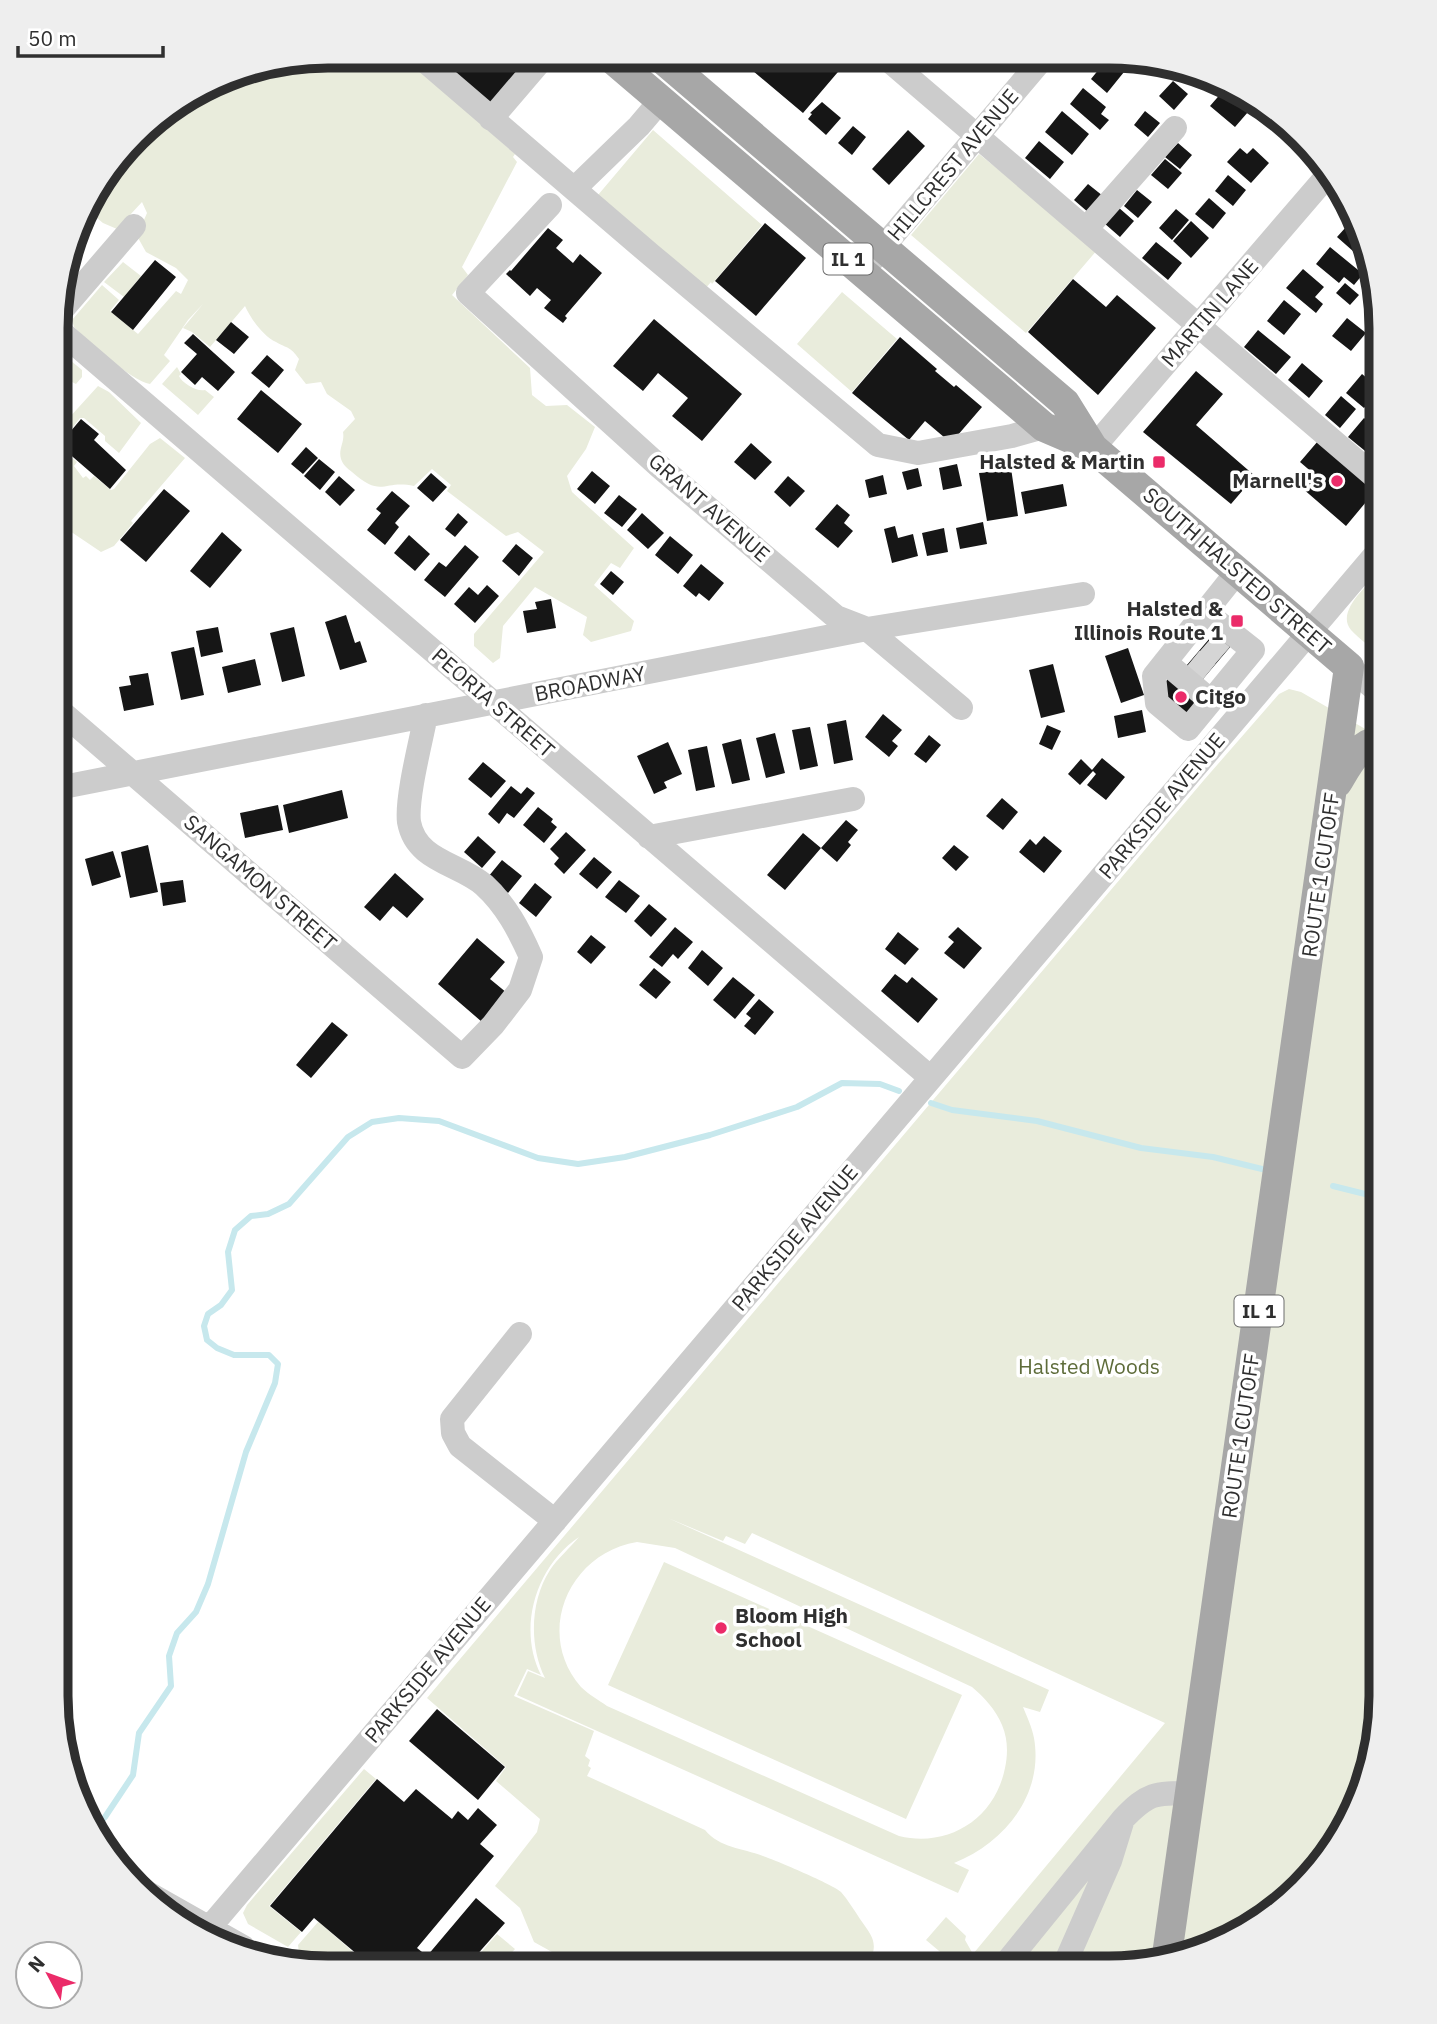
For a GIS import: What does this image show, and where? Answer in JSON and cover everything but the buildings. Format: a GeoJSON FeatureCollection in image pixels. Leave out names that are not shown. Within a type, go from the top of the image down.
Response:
{"type":"FeatureCollection","features":[{"type":"Feature","properties":{"kind":"main road","name":"SOUTH HALSTED STREET"},"geometry":{"type":"LineString","coordinates":[[623,68],[1044,427],[1093,448]]}},
{"type":"Feature","properties":{"kind":"main road","name":"SOUTH HALSTED STREET"},"geometry":{"type":"LineString","coordinates":[[674,68],[1065,403],[1093,448],[1349,667]]}},
{"type":"Feature","properties":{"kind":"main road","name":"ROUTE 1 CUTOFF"},"geometry":{"type":"LineString","coordinates":[[1168,1949],[1349,667]]}},
{"type":"Feature","properties":{"kind":"main road"},"geometry":{"type":"LineString","coordinates":[[1333,790],[1354,755],[1369,743]]}},
{"type":"Feature","properties":{"kind":"street"},"geometry":{"type":"LineString","coordinates":[[433,68],[878,445],[918,453],[1012,436],[1044,427]]}},
{"type":"Feature","properties":{"kind":"street"},"geometry":{"type":"LineString","coordinates":[[491,119],[535,68]]}},
{"type":"Feature","properties":{"kind":"street"},"geometry":{"type":"LineString","coordinates":[[574,190],[639,126],[657,68]]}},
{"type":"Feature","properties":{"kind":"street"},"geometry":{"type":"LineString","coordinates":[[898,68],[1369,472]]}},
{"type":"Feature","properties":{"kind":"street","name":"HILLCREST AVENUE"},"geometry":{"type":"LineString","coordinates":[[862,271],[1035,68]]}},
{"type":"Feature","properties":{"kind":"street"},"geometry":{"type":"LineString","coordinates":[[1086,229],[1175,128]]}},
{"type":"Feature","properties":{"kind":"street","name":"MARTIN LANE"},"geometry":{"type":"LineString","coordinates":[[1093,448],[1323,181]]}},
{"type":"Feature","properties":{"kind":"street","name":"GRANT AVENUE"},"geometry":{"type":"LineString","coordinates":[[550,205],[468,293],[660,467],[836,617],[867,629],[961,708]]}},
{"type":"Feature","properties":{"kind":"street"},"geometry":{"type":"LineString","coordinates":[[70,301],[134,226]]}},
{"type":"Feature","properties":{"kind":"street","name":"PEORIA STREET"},"geometry":{"type":"LineString","coordinates":[[68,338],[931,1078]]}},
{"type":"Feature","properties":{"kind":"street","name":"PARKSIDE AVENUE"},"geometry":{"type":"LineString","coordinates":[[210,1927],[1369,562]]}},
{"type":"Feature","properties":{"kind":"street"},"geometry":{"type":"LineString","coordinates":[[1208,661],[1237,572]]}},
{"type":"Feature","properties":{"kind":"street","name":"BROADWAY"},"geometry":{"type":"LineString","coordinates":[[68,786],[867,629],[1083,594]]}},
{"type":"Feature","properties":{"kind":"street"},"geometry":{"type":"LineString","coordinates":[[1208,661],[1269,680]]}},
{"type":"Feature","properties":{"kind":"street"},"geometry":{"type":"LineString","coordinates":[[1208,661],[1244,710]]}},
{"type":"Feature","properties":{"kind":"street","name":"SOUTH HALSTED STREET"},"geometry":{"type":"LineString","coordinates":[[1349,667],[1369,684]]}},
{"type":"Feature","properties":{"kind":"street","name":"SANGAMON STREET"},"geometry":{"type":"LineString","coordinates":[[68,718],[462,1057],[493,1025],[520,990],[531,957],[519,929],[490,892],[482,884],[437,859],[420,846],[413,835],[409,809],[426,715]]}},
{"type":"Feature","properties":{"kind":"street"},"geometry":{"type":"LineString","coordinates":[[649,836],[853,799]]}},
{"type":"Feature","properties":{"kind":"street"},"geometry":{"type":"LineString","coordinates":[[520,1334],[452,1419],[453,1433],[460,1446],[555,1521]]}},
{"type":"Feature","properties":{"kind":"street"},"geometry":{"type":"LineString","coordinates":[[1012,1956],[1140,1801],[1158,1793],[1190,1793]]}},
{"type":"Feature","properties":{"kind":"street"},"geometry":{"type":"LineString","coordinates":[[1068,1956],[1110,1861],[1123,1819]]}},
{"type":"Feature","properties":{"kind":"street"},"geometry":{"type":"LineString","coordinates":[[191,1916],[214,1929]]}},
{"type":"Feature","properties":{"kind":"green space"},"geometry":{"type":"Polygon","coordinates":[[[418,68],[515,154],[513,157],[517,162],[462,267],[468,275],[452,295],[530,368],[532,395],[546,406],[567,405],[595,427],[586,449],[567,476],[572,492],[634,548],[620,568],[611,563],[594,585],[634,621],[631,631],[591,642],[583,635],[587,617],[535,587],[503,626],[500,658],[493,663],[474,646],[474,634],[544,552],[518,532],[506,536],[447,491],[451,485],[432,469],[414,486],[377,486],[370,485],[348,469],[340,452],[343,432],[355,419],[351,411],[327,394],[321,382],[306,384],[295,370],[299,359],[296,355],[262,331],[245,306],[210,347],[183,328],[203,304],[188,320],[164,355],[170,361],[150,384],[121,368],[74,327],[72,320],[102,285],[119,300],[110,311],[138,334],[176,291],[181,294],[188,280],[176,268],[146,252],[137,236],[147,213],[142,202],[117,229],[94,215],[95,213],[112,184],[144,144],[184,112],[213,95],[261,77],[294,70],[418,68]]]}},
{"type":"Feature","properties":{"kind":"green space"},"geometry":{"type":"Polygon","coordinates":[[[653,130],[762,225],[705,289],[598,195],[653,130]]]}},
{"type":"Feature","properties":{"kind":"green space"},"geometry":{"type":"Polygon","coordinates":[[[979,154],[1098,249],[1026,333],[911,235],[979,154]]]}},
{"type":"Feature","properties":{"kind":"green space"},"geometry":{"type":"Polygon","coordinates":[[[123,262],[141,276],[124,297],[104,282],[123,262]]]}},
{"type":"Feature","properties":{"kind":"green space"},"geometry":{"type":"Polygon","coordinates":[[[842,292],[897,339],[852,392],[797,344],[842,292]]]}},
{"type":"Feature","properties":{"kind":"green space"},"geometry":{"type":"Polygon","coordinates":[[[68,358],[82,370],[82,377],[76,384],[68,380],[68,358]]]}},
{"type":"Feature","properties":{"kind":"green space"},"geometry":{"type":"Polygon","coordinates":[[[177,367],[183,381],[214,397],[198,415],[162,384],[177,367]]]}},
{"type":"Feature","properties":{"kind":"green space"},"geometry":{"type":"Polygon","coordinates":[[[98,386],[109,392],[141,423],[119,453],[105,441],[105,436],[84,418],[80,418],[68,433],[68,419],[98,386]]]}},
{"type":"Feature","properties":{"kind":"green space"},"geometry":{"type":"Polygon","coordinates":[[[160,438],[185,458],[131,521],[133,523],[114,546],[101,552],[68,530],[68,454],[77,462],[74,466],[83,478],[86,476],[90,480],[94,476],[111,490],[150,444],[160,438]]]}},
{"type":"Feature","properties":{"kind":"green space"},"geometry":{"type":"Polygon","coordinates":[[[1369,583],[1369,645],[1347,623],[1350,606],[1369,583]]]}},
{"type":"Feature","properties":{"kind":"green space","name":"Halsted Woods"},"geometry":{"type":"Polygon","coordinates":[[[1289,689],[1301,692],[1369,731],[1369,1696],[1367,1730],[1360,1763],[1334,1826],[1293,1880],[1267,1902],[1224,1929],[1192,1942],[1143,1954],[1109,1956],[945,1956],[926,1940],[946,1917],[966,1936],[965,1940],[973,1954],[1165,1723],[752,1533],[745,1544],[726,1536],[723,1541],[668,1518],[1049,1690],[1040,1712],[1023,1707],[1034,1738],[1033,1779],[1026,1797],[1004,1830],[989,1843],[954,1863],[969,1870],[958,1893],[517,1695],[528,1671],[545,1678],[536,1652],[535,1609],[543,1582],[550,1570],[579,1537],[564,1549],[542,1581],[531,1618],[534,1657],[541,1675],[527,1669],[514,1696],[594,1731],[585,1756],[590,1760],[588,1766],[591,1768],[587,1776],[705,1830],[717,1841],[779,1862],[841,1892],[869,1932],[874,1947],[872,1956],[559,1956],[534,1942],[520,1908],[495,1886],[537,1832],[540,1819],[496,1781],[506,1767],[427,1698],[1279,694],[1289,689]],[[637,1542],[613,1549],[593,1562],[577,1578],[566,1598],[560,1620],[560,1643],[567,1666],[584,1690],[607,1706],[899,1836],[917,1839],[935,1838],[967,1826],[991,1802],[1000,1786],[1006,1763],[1004,1730],[989,1704],[972,1687],[675,1548],[637,1542]]]}},
{"type":"Feature","properties":{"kind":"green space"},"geometry":{"type":"Polygon","coordinates":[[[664,1562],[962,1695],[906,1819],[608,1685],[664,1562]]]}},
{"type":"Feature","properties":{"kind":"green space"},"geometry":{"type":"Polygon","coordinates":[[[364,1769],[376,1779],[269,1906],[301,1932],[288,1947],[248,1924],[243,1913],[247,1905],[364,1769]]]}},
{"type":"Feature","properties":{"kind":"green space"},"geometry":{"type":"Polygon","coordinates":[[[318,1922],[358,1956],[302,1954],[298,1945],[318,1922]]]}},
{"type":"Feature","properties":{"kind":"green space"},"geometry":{"type":"Polygon","coordinates":[[[497,1934],[515,1949],[509,1956],[478,1956],[497,1934]]]}},
{"type":"Feature","properties":{"kind":"waterway"},"geometry":{"type":"LineString","coordinates":[[101,1822],[133,1775],[139,1733],[171,1686],[169,1656],[177,1633],[196,1612],[208,1584],[246,1452],[275,1383],[278,1364],[269,1355],[234,1355],[217,1348],[207,1340],[204,1326],[208,1314],[221,1305],[232,1290],[228,1252],[235,1230],[251,1216],[268,1214],[289,1204],[348,1137],[372,1122],[399,1118],[439,1121],[538,1158],[578,1164],[625,1157],[710,1135],[797,1107],[842,1083],[880,1084],[899,1091]]}},
{"type":"Feature","properties":{"kind":"waterway"},"geometry":{"type":"LineString","coordinates":[[931,1103],[952,1110],[1037,1121],[1141,1148],[1213,1157],[1262,1169]]}},
{"type":"Feature","properties":{"kind":"waterway"},"geometry":{"type":"LineString","coordinates":[[1333,1186],[1369,1195]]}},
{"type":"Feature","properties":{"kind":"tunnel"},"geometry":{"type":"LineString","coordinates":[[1207,643],[1222,656]]}},
{"type":"Feature","properties":{"kind":"tunnel"},"geometry":{"type":"LineString","coordinates":[[1192,660],[1208,673]]}},
{"type":"Feature","properties":{"kind":"place","name":"Halsted & Martin"},"geometry":{"type":"Point","coordinates":[1159,462]}},
{"type":"Feature","properties":{"kind":"place","name":"Marnell's"},"geometry":{"type":"Point","coordinates":[1337,481]}},
{"type":"Feature","properties":{"kind":"place","name":"Halsted & Illinois Route 1"},"geometry":{"type":"Point","coordinates":[1237,621]}},
{"type":"Feature","properties":{"kind":"place","name":"Citgo"},"geometry":{"type":"Point","coordinates":[1181,697]}},
{"type":"Feature","properties":{"kind":"place","name":"Bloom High School"},"geometry":{"type":"Point","coordinates":[721,1628]}}]}
